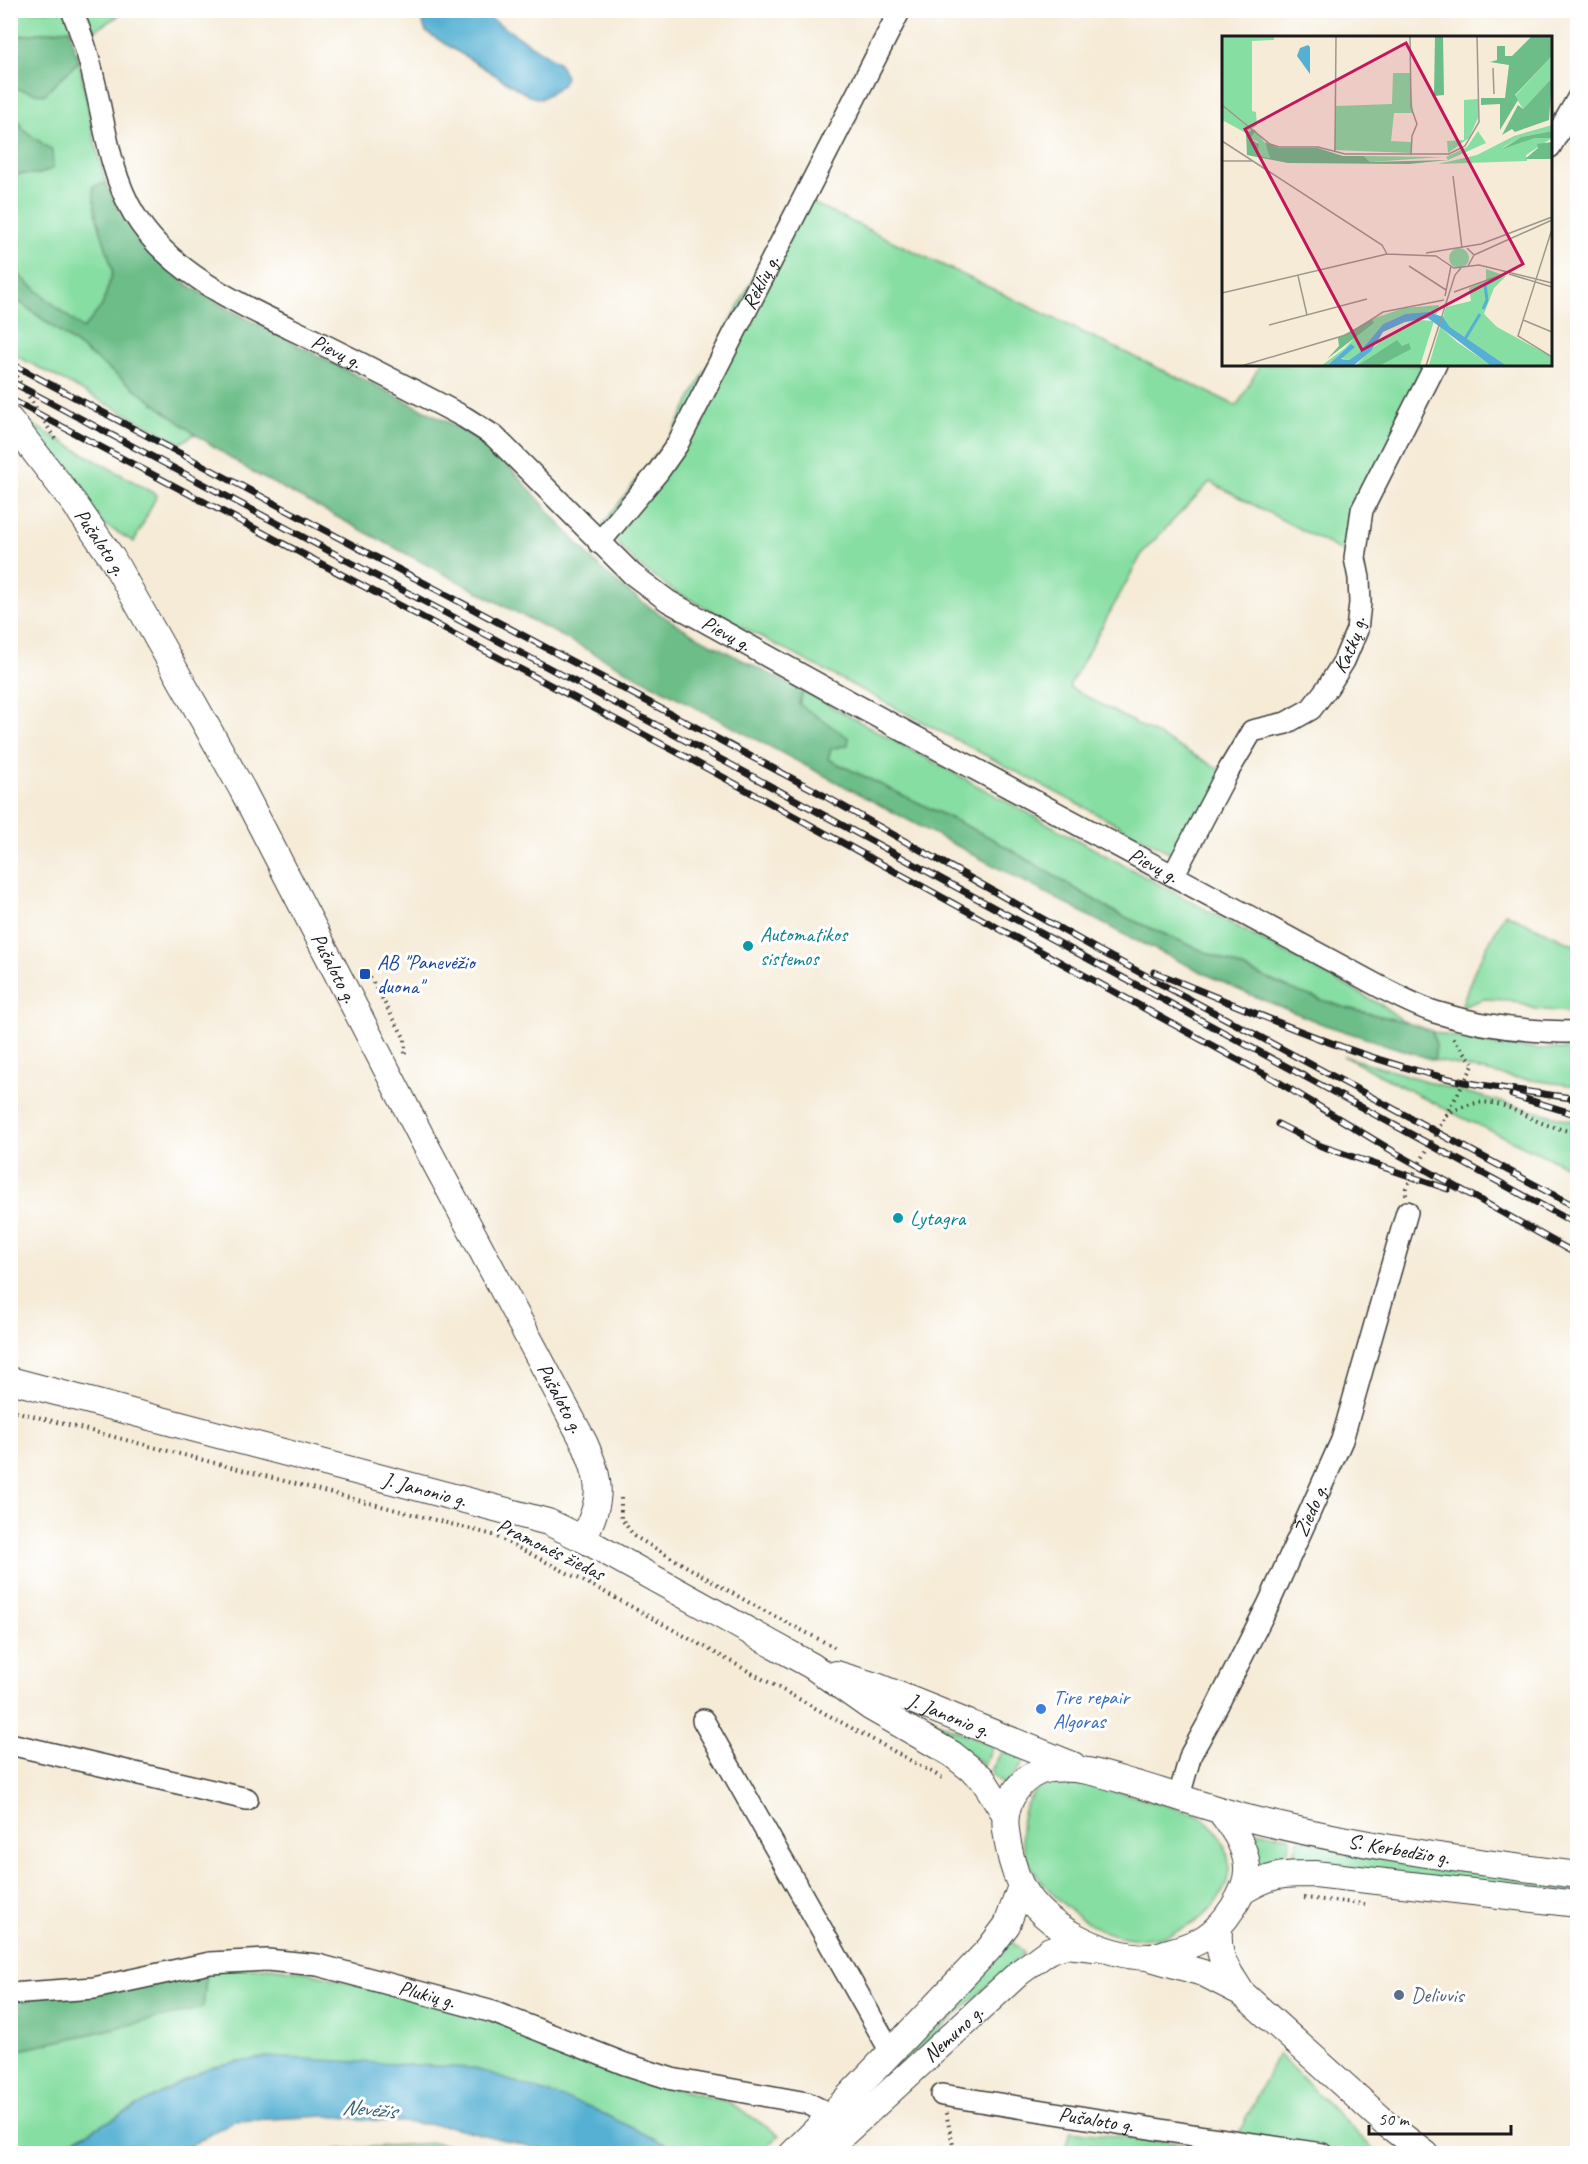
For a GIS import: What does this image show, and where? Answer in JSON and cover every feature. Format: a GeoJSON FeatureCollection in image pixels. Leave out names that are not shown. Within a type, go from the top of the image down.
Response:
{"type":"FeatureCollection","features":[{"type":"Feature","properties":{"kind":"main road","name":"Pušaloto g."},"geometry":{"type":"LineString","coordinates":[[10,420],[74,503],[112,558],[219,748],[324,946],[434,1162],[584,1442],[596,1470],[598,1497],[593,1517],[583,1539]]}},
{"type":"Feature","properties":{"kind":"main road","name":"J. Janonio g."},"geometry":{"type":"LineString","coordinates":[[10,1380],[548,1522],[583,1539],[812,1666],[870,1707],[952,1754],[982,1778],[1005,1814]]}},
{"type":"Feature","properties":{"kind":"main road","name":"J. Janonio g."},"geometry":{"type":"LineString","coordinates":[[812,1666],[879,1687],[1084,1769]]}},
{"type":"Feature","properties":{"kind":"main road","name":"S. Kerbedžio g."},"geometry":{"type":"LineString","coordinates":[[1084,1769],[1179,1796],[1220,1811],[1320,1835],[1440,1858],[1578,1875]]}},
{"type":"Feature","properties":{"kind":"main road"},"geometry":{"type":"LineString","coordinates":[[1084,1769],[1047,1770],[1030,1778],[1016,1790],[1005,1814],[1009,1851],[1021,1887],[1054,1922],[1101,1949]]}},
{"type":"Feature","properties":{"kind":"main road"},"geometry":{"type":"LineString","coordinates":[[1151,1958],[1204,1939],[1219,1928],[1243,1891],[1247,1878],[1244,1852],[1240,1840],[1220,1811]]}},
{"type":"Feature","properties":{"kind":"main road","name":"S. Kerbedžio g."},"geometry":{"type":"LineString","coordinates":[[1243,1891],[1266,1878],[1288,1874],[1315,1874],[1578,1904]]}},
{"type":"Feature","properties":{"kind":"main road","name":"Nemuno g."},"geometry":{"type":"LineString","coordinates":[[822,2154],[839,2122],[891,2052],[989,1949],[1006,1925],[1021,1887]]}},
{"type":"Feature","properties":{"kind":"main road"},"geometry":{"type":"LineString","coordinates":[[1219,1928],[1218,1945],[1221,1960],[1242,1993]]}},
{"type":"Feature","properties":{"kind":"main road","name":"Nemuno g."},"geometry":{"type":"LineString","coordinates":[[792,2154],[839,2122],[1020,1972],[1050,1950],[1066,1945],[1151,1958]]}},
{"type":"Feature","properties":{"kind":"main road"},"geometry":{"type":"LineString","coordinates":[[1151,1958],[1203,1973],[1242,1993],[1388,2125],[1426,2154]]}},
{"type":"Feature","properties":{"kind":"main road"},"geometry":{"type":"LineString","coordinates":[[1388,2125],[1412,2154]]}},
{"type":"Feature","properties":{"kind":"street","name":"Pievų g."},"geometry":{"type":"LineString","coordinates":[[72,10],[94,79],[118,179],[134,214],[160,247],[195,277],[464,417],[494,436],[599,543],[632,574],[668,601],[854,704],[1174,874],[1384,989],[1433,1011],[1463,1019],[1514,1027],[1578,1032]]}},
{"type":"Feature","properties":{"kind":"street","name":"Rėklių g."},"geometry":{"type":"LineString","coordinates":[[599,543],[658,472],[677,444],[900,10]]}},
{"type":"Feature","properties":{"kind":"street"},"geometry":{"type":"LineString","coordinates":[[1552,145],[1578,98]]}},
{"type":"Feature","properties":{"kind":"street","name":"Katkų g."},"geometry":{"type":"LineString","coordinates":[[1174,874],[1227,773],[1252,731],[1286,723],[1311,708],[1328,687],[1344,661],[1357,630],[1359,578],[1355,558],[1362,510],[1435,366]]}},
{"type":"Feature","properties":{"kind":"street","name":"Žiedo g."},"geometry":{"type":"LineString","coordinates":[[1179,1796],[1191,1754],[1269,1603],[1342,1440],[1407,1212]]}},
{"type":"Feature","properties":{"kind":"street"},"geometry":{"type":"LineString","coordinates":[[703,1720],[891,2052]]}},
{"type":"Feature","properties":{"kind":"street"},"geometry":{"type":"LineString","coordinates":[[10,1744],[247,1799]]}},
{"type":"Feature","properties":{"kind":"street","name":"Plukių g."},"geometry":{"type":"LineString","coordinates":[[10,1994],[94,1988],[210,1963],[267,1960],[318,1965],[493,2012],[625,2064],[672,2079],[807,2103],[839,2122]]}},
{"type":"Feature","properties":{"kind":"street","name":"Pušaloto g."},"geometry":{"type":"LineString","coordinates":[[942,2095],[1322,2154]]}},
{"type":"Feature","properties":{"kind":"path"},"geometry":{"type":"LineString","coordinates":[[10,366],[59,445]]}},
{"type":"Feature","properties":{"kind":"path"},"geometry":{"type":"LineString","coordinates":[[1407,1212],[1406,1188],[1474,1064],[1433,1011]]}},
{"type":"Feature","properties":{"kind":"path"},"geometry":{"type":"LineString","coordinates":[[1445,1116],[1460,1107],[1479,1102],[1498,1104],[1514,1109],[1534,1120],[1578,1133]]}},
{"type":"Feature","properties":{"kind":"path","name":"Pramonės žiedas"},"geometry":{"type":"LineString","coordinates":[[10,1410],[493,1535],[601,1590],[953,1783]]}},
{"type":"Feature","properties":{"kind":"path"},"geometry":{"type":"LineString","coordinates":[[942,2095],[955,2154]]}},
{"type":"Feature","properties":{"kind":"green space"},"geometry":{"type":"Polygon","coordinates":[[[10,11],[119,11],[118,16],[82,38],[69,29],[11,37],[10,11]]]}},
{"type":"Feature","properties":{"kind":"green space"},"geometry":{"type":"Polygon","coordinates":[[[69,29],[79,61],[44,95],[14,88],[11,92],[11,37],[69,29]]]}},
{"type":"Feature","properties":{"kind":"green space"},"geometry":{"type":"Polygon","coordinates":[[[79,61],[94,138],[106,183],[93,186],[96,214],[113,271],[102,306],[83,330],[21,277],[11,264],[11,188],[18,174],[40,174],[52,151],[23,129],[11,111],[11,92],[14,88],[79,61]]]}},
{"type":"Feature","properties":{"kind":"green space"},"geometry":{"type":"Polygon","coordinates":[[[11,111],[23,129],[52,151],[53,168],[40,174],[18,174],[11,188],[11,111]]]}},
{"type":"Feature","properties":{"kind":"green space"},"geometry":{"type":"Polygon","coordinates":[[[106,183],[131,230],[152,255],[175,276],[229,309],[476,438],[516,474],[603,570],[647,606],[698,637],[803,691],[799,704],[849,738],[848,745],[831,749],[828,759],[989,837],[1118,914],[1298,992],[1343,1007],[1432,1031],[1436,1045],[1434,1060],[1325,1025],[1239,990],[1123,934],[252,472],[195,434],[11,295],[10,264],[21,277],[83,329],[102,306],[113,271],[96,214],[93,186],[106,183]]]}},
{"type":"Feature","properties":{"kind":"green space"},"geometry":{"type":"Polygon","coordinates":[[[796,195],[1237,406],[1259,366],[1436,366],[1375,487],[1355,558],[1210,482],[1143,552],[1069,687],[1227,773],[1182,859],[674,591],[637,564],[602,526],[675,429],[796,195]]]}},
{"type":"Feature","properties":{"kind":"green space"},"geometry":{"type":"Polygon","coordinates":[[[10,295],[195,434],[181,443],[11,353],[10,295]]]}},
{"type":"Feature","properties":{"kind":"green space"},"geometry":{"type":"Polygon","coordinates":[[[17,416],[157,495],[134,542],[103,524],[17,416]]]}},
{"type":"Feature","properties":{"kind":"green space"},"geometry":{"type":"Polygon","coordinates":[[[803,691],[1383,1006],[1405,1022],[1343,1007],[1298,992],[1118,914],[989,837],[828,759],[831,749],[847,745],[799,704],[803,691]]]}},
{"type":"Feature","properties":{"kind":"green space"},"geometry":{"type":"Polygon","coordinates":[[[1505,913],[1577,946],[1577,1013],[1535,1009],[1511,1000],[1484,999],[1461,1007],[1475,969],[1505,913]]]}},
{"type":"Feature","properties":{"kind":"green space"},"geometry":{"type":"Polygon","coordinates":[[[1432,1032],[1491,1045],[1577,1049],[1577,1086],[1515,1078],[1434,1060],[1436,1045],[1432,1032]]]}},
{"type":"Feature","properties":{"kind":"green space"},"geometry":{"type":"Polygon","coordinates":[[[1343,1056],[1449,1088],[1577,1122],[1577,1171],[1461,1117],[1343,1056]]]}},
{"type":"Feature","properties":{"kind":"green space"},"geometry":{"type":"Polygon","coordinates":[[[880,1698],[993,1746],[984,1765],[957,1745],[880,1698]]]}},
{"type":"Feature","properties":{"kind":"green space"},"geometry":{"type":"Polygon","coordinates":[[[1003,1750],[1023,1759],[1024,1762],[1008,1783],[1000,1782],[990,1772],[1003,1750]]]}},
{"type":"Feature","properties":{"kind":"green space"},"geometry":{"type":"Polygon","coordinates":[[[1079,1780],[1199,1815],[1219,1836],[1228,1858],[1227,1879],[1218,1899],[1203,1916],[1182,1929],[1158,1937],[1121,1937],[1091,1925],[1073,1912],[1050,1891],[1032,1867],[1024,1849],[1021,1828],[1026,1806],[1035,1791],[1045,1784],[1079,1780]]]}},
{"type":"Feature","properties":{"kind":"green space"},"geometry":{"type":"Polygon","coordinates":[[[1257,1831],[1291,1837],[1285,1860],[1275,1860],[1261,1865],[1258,1863],[1254,1836],[1257,1831]]]}},
{"type":"Feature","properties":{"kind":"green space"},"geometry":{"type":"Polygon","coordinates":[[[1298,1839],[1577,1885],[1577,1895],[1292,1862],[1298,1839]]]}},
{"type":"Feature","properties":{"kind":"green space"},"geometry":{"type":"Polygon","coordinates":[[[1009,1939],[1024,1953],[897,2068],[888,2072],[1009,1939]]]}},
{"type":"Feature","properties":{"kind":"green space"},"geometry":{"type":"Polygon","coordinates":[[[270,1967],[312,1973],[493,2019],[673,2088],[729,2102],[779,2135],[760,2153],[679,2153],[669,2146],[208,2068],[50,2153],[11,2153],[10,2052],[203,2008],[207,1970],[270,1967]]]}},
{"type":"Feature","properties":{"kind":"green space"},"geometry":{"type":"Polygon","coordinates":[[[207,1970],[203,2008],[11,2052],[11,1998],[207,1970]]]}},
{"type":"Feature","properties":{"kind":"green space"},"geometry":{"type":"Polygon","coordinates":[[[1278,2054],[1377,2153],[1064,2154],[1070,2131],[1231,2149],[1278,2054]]]}},
{"type":"Feature","properties":{"kind":"green space"},"geometry":{"type":"Polygon","coordinates":[[[436,2143],[496,2153],[282,2153],[436,2143]]]}},
{"type":"Feature","properties":{"kind":"water"},"geometry":{"type":"Polygon","coordinates":[[[424,10],[479,11],[559,63],[566,77],[562,85],[541,99],[529,96],[426,32],[420,15],[424,10]]]}},
{"type":"Feature","properties":{"kind":"water","name":"Nevėžis"},"geometry":{"type":"Polygon","coordinates":[[[266,2057],[472,2068],[590,2107],[679,2153],[556,2153],[448,2126],[325,2116],[235,2121],[177,2153],[50,2153],[208,2068],[266,2057]]]}},
{"type":"Feature","properties":{"kind":"railway"},"geometry":{"type":"LineString","coordinates":[[10,363],[814,790],[1098,950],[1578,1208]]}},
{"type":"Feature","properties":{"kind":"railway"},"geometry":{"type":"LineString","coordinates":[[10,381],[737,768],[1578,1225]]}},
{"type":"Feature","properties":{"kind":"railway"},"geometry":{"type":"LineString","coordinates":[[10,399],[688,758],[1275,1080],[1396,1153],[1578,1255]]}},
{"type":"Feature","properties":{"kind":"railway"},"geometry":{"type":"LineString","coordinates":[[1154,972],[1307,1034],[1424,1073],[1492,1087],[1578,1099]]}},
{"type":"Feature","properties":{"kind":"railway"},"geometry":{"type":"LineString","coordinates":[[1512,1095],[1578,1115]]}},
{"type":"Feature","properties":{"kind":"railway"},"geometry":{"type":"LineString","coordinates":[[1278,1124],[1321,1146],[1448,1189]]}},
{"type":"Feature","properties":{"kind":"place","name":"Automatikos sistemos"},"geometry":{"type":"Point","coordinates":[748,946]}},
{"type":"Feature","properties":{"kind":"place","name":"AB \"Panevėžio duona\""},"geometry":{"type":"Point","coordinates":[365,974]}},
{"type":"Feature","properties":{"kind":"place","name":"Lytagra"},"geometry":{"type":"Point","coordinates":[898,1218]}},
{"type":"Feature","properties":{"kind":"place","name":"Tire repair Algoras"},"geometry":{"type":"Point","coordinates":[1041,1709]}},
{"type":"Feature","properties":{"kind":"place","name":"Deliuvis"},"geometry":{"type":"Point","coordinates":[1399,1995]}}]}
